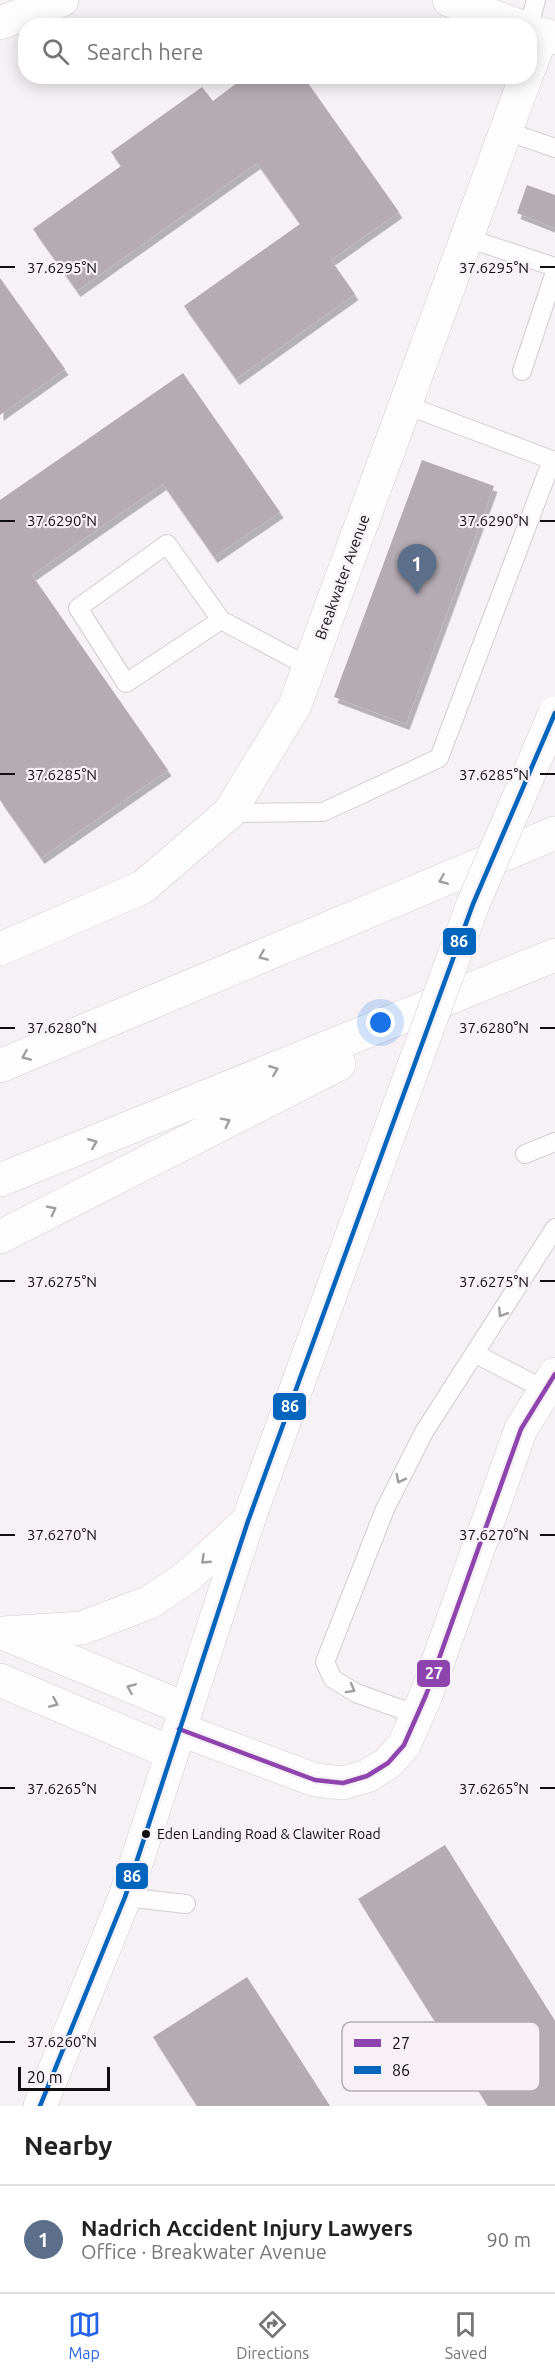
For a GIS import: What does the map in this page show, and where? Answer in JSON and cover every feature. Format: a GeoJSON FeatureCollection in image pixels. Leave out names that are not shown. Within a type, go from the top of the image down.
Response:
{"type":"FeatureCollection","features":[{"type":"Feature","properties":{"kind":"main road"},"geometry":{"type":"LineString","coordinates":[[0,23],[62,0]]}},
{"type":"Feature","properties":{"kind":"main road"},"geometry":{"type":"LineString","coordinates":[[449,0],[501,18]]}},
{"type":"Feature","properties":{"kind":"main road","name":"Breakwater Avenue"},"geometry":{"type":"LineString","coordinates":[[0,950],[143,887],[229,813],[295,705],[523,84]]}},
{"type":"Feature","properties":{"kind":"main road"},"geometry":{"type":"LineString","coordinates":[[40,2106],[125,1897],[248,1521],[473,904],[555,713]]}},
{"type":"Feature","properties":{"kind":"main road"},"geometry":{"type":"LineString","coordinates":[[0,1066],[555,833]]}},
{"type":"Feature","properties":{"kind":"main road"},"geometry":{"type":"LineString","coordinates":[[0,1180],[544,960]]}},
{"type":"Feature","properties":{"kind":"main road"},"geometry":{"type":"LineString","coordinates":[[0,1237],[544,960]]}},
{"type":"Feature","properties":{"kind":"main road"},"geometry":{"type":"LineString","coordinates":[[0,1680],[179,1730],[315,1780],[343,1783],[367,1776],[388,1762],[404,1745],[521,1429],[550,1382]]}},
{"type":"Feature","properties":{"kind":"main road"},"geometry":{"type":"LineString","coordinates":[[2,1632],[82,1628],[150,1602],[187,1577],[248,1521]]}},
{"type":"Feature","properties":{"kind":"main road"},"geometry":{"type":"LineString","coordinates":[[2,1632],[179,1730]]}},
{"type":"Feature","properties":{"kind":"lane"},"geometry":{"type":"LineString","coordinates":[[535,18],[536,0]]}},
{"type":"Feature","properties":{"kind":"lane"},"geometry":{"type":"LineString","coordinates":[[506,131],[555,148]]}},
{"type":"Feature","properties":{"kind":"lane"},"geometry":{"type":"LineString","coordinates":[[467,238],[555,267]]}},
{"type":"Feature","properties":{"kind":"lane"},"geometry":{"type":"LineString","coordinates":[[522,371],[555,272]]}},
{"type":"Feature","properties":{"kind":"lane"},"geometry":{"type":"LineString","coordinates":[[229,813],[323,812],[439,758],[552,459],[406,405]]}},
{"type":"Feature","properties":{"kind":"lane"},"geometry":{"type":"LineString","coordinates":[[221,620],[126,683],[78,608],[167,544],[221,620],[309,667]]}},
{"type":"Feature","properties":{"kind":"lane"},"geometry":{"type":"LineString","coordinates":[[525,1154],[555,1142]]}},
{"type":"Feature","properties":{"kind":"lane"},"geometry":{"type":"LineString","coordinates":[[417,1715],[356,1693],[333,1679],[325,1662],[385,1509],[424,1432],[555,1228]]}},
{"type":"Feature","properties":{"kind":"lane"},"geometry":{"type":"LineString","coordinates":[[476,1354],[550,1382]]}},
{"type":"Feature","properties":{"kind":"lane"},"geometry":{"type":"LineString","coordinates":[[125,1897],[186,1904]]}},
{"type":"Feature","properties":{"kind":"building"},"geometry":{"type":"Polygon","coordinates":[[[235,84],[309,84],[399,212],[331,260],[355,294],[236,379],[184,306],[300,224],[257,163],[77,291],[33,229],[121,166],[111,152],[202,87],[213,101],[235,84]]]}},
{"type":"Feature","properties":{"kind":"building"},"geometry":{"type":"Polygon","coordinates":[[[527,185],[555,195],[555,228],[517,213],[527,185]]]}},
{"type":"Feature","properties":{"kind":"building"},"geometry":{"type":"Polygon","coordinates":[[[0,278],[65,369],[0,415],[0,278]]]}},
{"type":"Feature","properties":{"kind":"building"},"geometry":{"type":"Polygon","coordinates":[[[183,373],[280,512],[214,557],[163,484],[32,575],[168,770],[41,858],[0,800],[0,500],[183,373]]]}},
{"type":"Feature","properties":{"kind":"building"},"geometry":{"type":"Polygon","coordinates":[[[422,460],[494,486],[406,724],[334,697],[422,460]]]}},
{"type":"Feature","properties":{"kind":"building"},"geometry":{"type":"Polygon","coordinates":[[[445,1845],[555,2021],[555,2106],[488,2106],[479,2091],[540,2091],[540,2022],[435,2022],[358,1899],[445,1845]]]}},
{"type":"Feature","properties":{"kind":"building"},"geometry":{"type":"Polygon","coordinates":[[[247,1977],[330,2106],[197,2106],[153,2037],[247,1977]]]}},
{"type":"Feature","properties":{"kind":"transit line","name":"86"},"geometry":{"type":"LineString","coordinates":[[40,2106],[125,1897],[248,1521],[473,904],[555,713]]}},
{"type":"Feature","properties":{"kind":"transit line","name":"27"},"geometry":{"type":"LineString","coordinates":[[179,1729],[315,1780],[343,1783],[367,1776],[388,1763],[404,1745],[426,1695],[521,1429],[555,1374]]}},
{"type":"Feature","properties":{"kind":"place","name":"Nadrich Accident Injury Lawyers"},"geometry":{"type":"Point","coordinates":[417,594]}},
{"type":"Feature","properties":{"kind":"place","name":"Eden Landing Road & Clawiter Road"},"geometry":{"type":"Point","coordinates":[146,1834]}}]}
